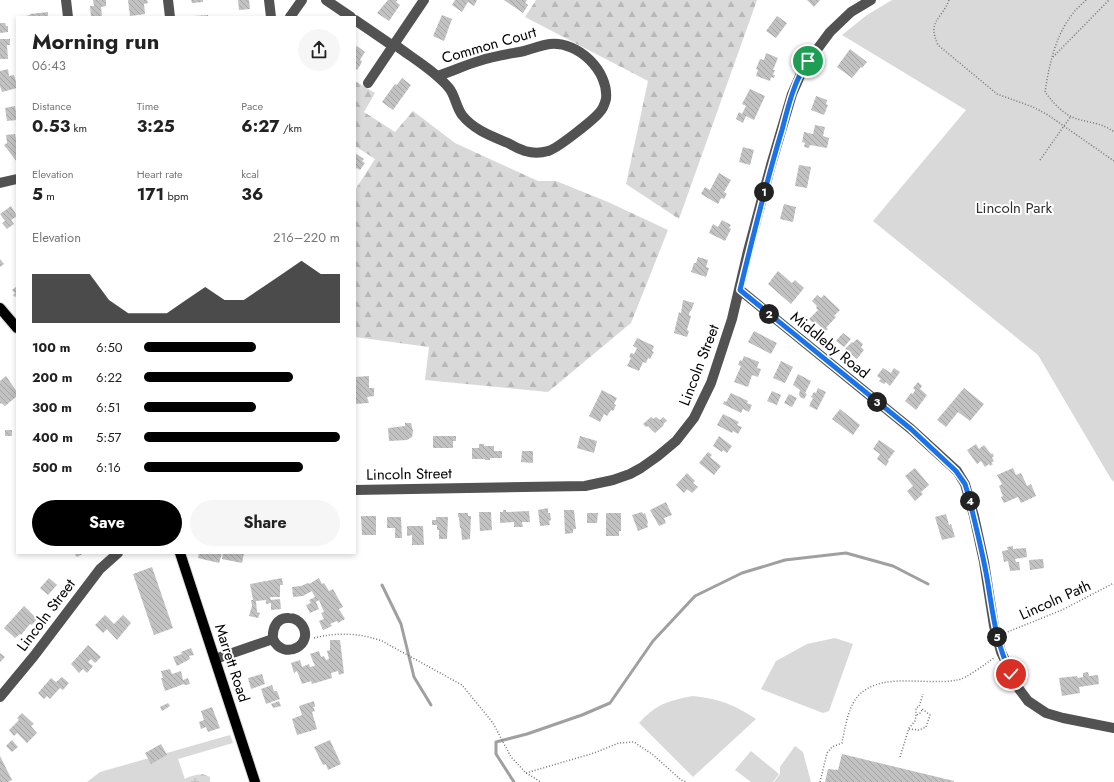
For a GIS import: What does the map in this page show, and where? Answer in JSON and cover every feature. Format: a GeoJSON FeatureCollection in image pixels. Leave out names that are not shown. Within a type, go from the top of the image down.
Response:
{"type":"FeatureCollection","features":[{"type":"Feature","properties":{"kind":"main road"},"geometry":{"type":"LineString","coordinates":[[0,308],[16,327]]}},
{"type":"Feature","properties":{"kind":"main road","name":"Marrett Road"},"geometry":{"type":"LineString","coordinates":[[180,554],[255,782]]}},
{"type":"Feature","properties":{"kind":"street"},"geometry":{"type":"LineString","coordinates":[[66,0],[68,16]]}},
{"type":"Feature","properties":{"kind":"street"},"geometry":{"type":"LineString","coordinates":[[168,0],[170,16]]}},
{"type":"Feature","properties":{"kind":"street"},"geometry":{"type":"LineString","coordinates":[[269,0],[271,16]]}},
{"type":"Feature","properties":{"kind":"street"},"geometry":{"type":"LineString","coordinates":[[291,16],[302,0]]}},
{"type":"Feature","properties":{"kind":"street"},"geometry":{"type":"LineString","coordinates":[[326,0],[350,16]]}},
{"type":"Feature","properties":{"kind":"street"},"geometry":{"type":"LineString","coordinates":[[368,83],[424,0]]}},
{"type":"Feature","properties":{"kind":"street","name":"Lincoln Street"},"geometry":{"type":"LineString","coordinates":[[356,490],[584,486],[613,480],[630,474],[652,461],[682,434],[694,418],[711,383],[732,319],[748,251],[792,94],[804,67],[830,32],[851,12],[871,0]]}},
{"type":"Feature","properties":{"kind":"street","name":"Common Court"},"geometry":{"type":"LineString","coordinates":[[356,21],[394,45],[437,76],[450,89],[462,114],[475,127],[488,135],[525,151],[539,153],[550,151],[600,112],[606,100],[605,89],[600,72],[590,60],[569,46],[550,44],[524,51],[508,53],[480,60],[437,76]]}},
{"type":"Feature","properties":{"kind":"street"},"geometry":{"type":"LineString","coordinates":[[0,183],[16,179]]}},
{"type":"Feature","properties":{"kind":"street","name":"Middleby Road"},"geometry":{"type":"LineString","coordinates":[[740,290],[911,429],[956,471],[965,484],[974,516],[984,562],[994,626],[1001,652],[1019,689],[1028,701],[1046,713],[1062,718],[1114,728]]}},
{"type":"Feature","properties":{"kind":"street","name":"Lincoln Street"},"geometry":{"type":"LineString","coordinates":[[0,697],[34,656],[100,569],[117,554]]}},
{"type":"Feature","properties":{"kind":"street"},"geometry":{"type":"LineString","coordinates":[[286,618],[291,618],[301,623],[304,627],[305,638],[299,647],[289,650],[279,647],[273,638],[272,633],[276,623],[286,618]]}},
{"type":"Feature","properties":{"kind":"street"},"geometry":{"type":"LineString","coordinates":[[215,659],[273,638]]}},
{"type":"Feature","properties":{"kind":"path"},"geometry":{"type":"LineString","coordinates":[[949,0],[934,24],[934,36],[938,45],[997,94],[1033,107],[1048,115],[1114,162]]}},
{"type":"Feature","properties":{"kind":"path"},"geometry":{"type":"LineString","coordinates":[[1086,0],[1071,15],[1061,34],[1051,59],[1044,92],[1057,107],[1071,116],[1094,122],[1114,132]]}},
{"type":"Feature","properties":{"kind":"path"},"geometry":{"type":"LineString","coordinates":[[1051,59],[1108,0]]}},
{"type":"Feature","properties":{"kind":"path"},"geometry":{"type":"LineString","coordinates":[[1040,160],[1071,116]]}},
{"type":"Feature","properties":{"kind":"path","name":"Lincoln Path"},"geometry":{"type":"LineString","coordinates":[[1004,633],[1062,610],[1114,583]]}},
{"type":"Feature","properties":{"kind":"path"},"geometry":{"type":"LineString","coordinates":[[305,638],[338,634],[355,634],[370,637],[382,641],[462,685],[493,723],[511,757],[526,773],[541,782]]}},
{"type":"Feature","properties":{"kind":"path"},"geometry":{"type":"LineString","coordinates":[[820,782],[827,753],[832,747],[842,743],[850,709],[862,693],[874,685],[890,681],[941,682],[959,680],[994,658]]}},
{"type":"Feature","properties":{"kind":"path"},"geometry":{"type":"LineString","coordinates":[[916,715],[922,710],[920,708],[923,694]]}},
{"type":"Feature","properties":{"kind":"path"},"geometry":{"type":"LineString","coordinates":[[900,757],[909,729],[915,721],[916,708],[920,708]]}},
{"type":"Feature","properties":{"kind":"path"},"geometry":{"type":"LineString","coordinates":[[909,729],[919,730],[926,727],[930,715],[920,708]]}},
{"type":"Feature","properties":{"kind":"path"},"geometry":{"type":"LineString","coordinates":[[526,773],[594,753],[619,743],[634,742],[652,754],[681,780],[687,782]]}},
{"type":"Feature","properties":{"kind":"green space"},"geometry":{"type":"Polygon","coordinates":[[[536,0],[757,0],[679,219],[626,184],[648,81],[525,17],[536,0]]]}},
{"type":"Feature","properties":{"kind":"green space","name":"Lincoln Park"},"geometry":{"type":"Polygon","coordinates":[[[892,0],[1114,0],[1114,482],[1038,355],[873,221],[966,110],[842,35],[867,15],[892,0]]]}},
{"type":"Feature","properties":{"kind":"green space"},"geometry":{"type":"Polygon","coordinates":[[[356,82],[375,93],[364,112],[395,132],[413,111],[455,143],[538,181],[556,181],[608,202],[668,230],[631,323],[548,392],[425,380],[429,347],[356,337],[356,188],[375,159],[356,147],[356,82]]]}},
{"type":"Feature","properties":{"kind":"green space"},"geometry":{"type":"Polygon","coordinates":[[[835,638],[853,644],[829,711],[823,713],[761,689],[776,661],[807,644],[835,638]]]}},
{"type":"Feature","properties":{"kind":"green space"},"geometry":{"type":"Polygon","coordinates":[[[692,696],[726,703],[756,719],[693,777],[639,723],[657,707],[692,696]]]}},
{"type":"Feature","properties":{"kind":"green space"},"geometry":{"type":"Polygon","coordinates":[[[230,735],[233,743],[178,759],[186,782],[87,782],[100,772],[230,735]]]}},
{"type":"Feature","properties":{"kind":"green space"},"geometry":{"type":"Polygon","coordinates":[[[795,746],[803,752],[811,782],[774,782],[780,774],[780,767],[795,746]]]}},
{"type":"Feature","properties":{"kind":"green space"},"geometry":{"type":"Polygon","coordinates":[[[751,751],[779,774],[773,782],[751,782],[735,770],[751,751]]]}},
{"type":"Feature","properties":{"kind":"green space"},"geometry":{"type":"Polygon","coordinates":[[[203,774],[210,777],[210,782],[181,782],[191,776],[203,774]]]}},
{"type":"Feature","properties":{"kind":"building"},"geometry":{"type":"Polygon","coordinates":[[[93,0],[106,0],[106,6],[101,7],[102,16],[91,16],[90,6],[94,6],[93,0]]]}},
{"type":"Feature","properties":{"kind":"building"},"geometry":{"type":"Polygon","coordinates":[[[128,0],[147,0],[148,3],[144,4],[145,14],[130,16],[128,0]]]}},
{"type":"Feature","properties":{"kind":"building"},"geometry":{"type":"Polygon","coordinates":[[[191,0],[203,0],[203,2],[192,3],[191,0]]]}},
{"type":"Feature","properties":{"kind":"building"},"geometry":{"type":"Polygon","coordinates":[[[238,0],[249,0],[250,9],[239,10],[238,0]]]}},
{"type":"Feature","properties":{"kind":"building"},"geometry":{"type":"Polygon","coordinates":[[[388,0],[397,0],[396,2],[400,5],[389,21],[377,13],[388,0]]]}},
{"type":"Feature","properties":{"kind":"building"},"geometry":{"type":"Polygon","coordinates":[[[455,0],[477,0],[474,6],[468,2],[462,12],[452,5],[455,0]]]}},
{"type":"Feature","properties":{"kind":"building"},"geometry":{"type":"Polygon","coordinates":[[[504,0],[527,0],[525,3],[528,5],[523,13],[504,0]]]}},
{"type":"Feature","properties":{"kind":"building"},"geometry":{"type":"Polygon","coordinates":[[[807,0],[820,0],[814,7],[807,0]]]}},
{"type":"Feature","properties":{"kind":"building"},"geometry":{"type":"Polygon","coordinates":[[[48,12],[48,16],[26,16],[30,14],[48,12]]]}},
{"type":"Feature","properties":{"kind":"building"},"geometry":{"type":"Polygon","coordinates":[[[442,15],[452,19],[444,41],[433,36],[442,15]]]}},
{"type":"Feature","properties":{"kind":"building"},"geometry":{"type":"Polygon","coordinates":[[[777,16],[787,23],[776,38],[766,31],[777,16]]]}},
{"type":"Feature","properties":{"kind":"building"},"geometry":{"type":"Polygon","coordinates":[[[0,23],[5,23],[6,26],[8,26],[8,32],[0,33],[0,23]]]}},
{"type":"Feature","properties":{"kind":"building"},"geometry":{"type":"Polygon","coordinates":[[[0,39],[10,39],[10,45],[7,45],[8,59],[0,59],[0,39]]]}},
{"type":"Feature","properties":{"kind":"building"},"geometry":{"type":"Polygon","coordinates":[[[357,46],[365,52],[360,60],[362,62],[357,70],[356,69],[357,46]]]}},
{"type":"Feature","properties":{"kind":"building"},"geometry":{"type":"Polygon","coordinates":[[[850,49],[867,62],[852,78],[837,67],[850,49]]]}},
{"type":"Feature","properties":{"kind":"building"},"geometry":{"type":"Polygon","coordinates":[[[766,53],[778,58],[773,70],[775,70],[773,75],[775,75],[774,78],[771,77],[770,81],[756,76],[758,70],[756,69],[760,59],[764,60],[766,53]]]}},
{"type":"Feature","properties":{"kind":"building"},"geometry":{"type":"Polygon","coordinates":[[[8,69],[9,76],[14,75],[16,88],[2,92],[0,86],[0,71],[8,69]]]}},
{"type":"Feature","properties":{"kind":"building"},"geometry":{"type":"Polygon","coordinates":[[[402,78],[411,85],[393,110],[382,102],[395,84],[397,85],[402,78]]]}},
{"type":"Feature","properties":{"kind":"building"},"geometry":{"type":"Polygon","coordinates":[[[750,89],[765,96],[754,120],[746,116],[743,123],[736,119],[739,112],[742,114],[746,106],[742,104],[750,89]]]}},
{"type":"Feature","properties":{"kind":"building"},"geometry":{"type":"Polygon","coordinates":[[[816,96],[827,100],[826,104],[828,105],[824,115],[811,110],[816,96]]]}},
{"type":"Feature","properties":{"kind":"building"},"geometry":{"type":"Polygon","coordinates":[[[15,106],[16,120],[7,121],[5,108],[15,106]]]}},
{"type":"Feature","properties":{"kind":"building"},"geometry":{"type":"Polygon","coordinates":[[[815,125],[825,127],[823,136],[829,138],[827,148],[810,145],[809,148],[804,147],[805,143],[802,142],[804,132],[813,134],[815,125]]]}},
{"type":"Feature","properties":{"kind":"building"},"geometry":{"type":"Polygon","coordinates":[[[15,134],[16,161],[4,145],[7,143],[6,135],[15,134]]]}},
{"type":"Feature","properties":{"kind":"building"},"geometry":{"type":"Polygon","coordinates":[[[743,147],[754,150],[750,165],[739,162],[743,147]]]}},
{"type":"Feature","properties":{"kind":"building"},"geometry":{"type":"Polygon","coordinates":[[[356,154],[364,159],[362,161],[365,163],[360,170],[357,168],[356,169],[356,154]]]}},
{"type":"Feature","properties":{"kind":"building"},"geometry":{"type":"Polygon","coordinates":[[[799,165],[811,167],[807,188],[795,186],[799,165]]]}},
{"type":"Feature","properties":{"kind":"building"},"geometry":{"type":"Polygon","coordinates":[[[719,173],[731,180],[724,192],[727,194],[724,199],[721,198],[718,204],[701,194],[705,187],[710,190],[719,173]]]}},
{"type":"Feature","properties":{"kind":"building"},"geometry":{"type":"Polygon","coordinates":[[[784,204],[796,207],[793,222],[780,219],[784,204]]]}},
{"type":"Feature","properties":{"kind":"building"},"geometry":{"type":"Polygon","coordinates":[[[11,206],[16,214],[16,217],[11,220],[14,224],[7,229],[2,223],[5,221],[0,214],[11,206]]]}},
{"type":"Feature","properties":{"kind":"building"},"geometry":{"type":"Polygon","coordinates":[[[722,220],[731,225],[729,228],[731,229],[725,241],[709,233],[713,224],[718,227],[722,220]]]}},
{"type":"Feature","properties":{"kind":"building"},"geometry":{"type":"Polygon","coordinates":[[[698,257],[708,260],[706,267],[709,268],[706,277],[691,272],[698,257]]]}},
{"type":"Feature","properties":{"kind":"building"},"geometry":{"type":"Polygon","coordinates":[[[0,259],[4,264],[0,267],[0,259]]]}},
{"type":"Feature","properties":{"kind":"building"},"geometry":{"type":"Polygon","coordinates":[[[778,271],[792,283],[795,280],[804,288],[791,304],[768,284],[778,271]]]}},
{"type":"Feature","properties":{"kind":"building"},"geometry":{"type":"Polygon","coordinates":[[[16,287],[15,297],[13,295],[15,293],[12,290],[16,287]]]}},
{"type":"Feature","properties":{"kind":"building"},"geometry":{"type":"Polygon","coordinates":[[[817,295],[821,298],[824,295],[840,310],[834,316],[836,317],[825,331],[817,323],[815,325],[809,319],[818,310],[816,308],[817,306],[812,301],[817,295]]]}},
{"type":"Feature","properties":{"kind":"building"},"geometry":{"type":"Polygon","coordinates":[[[683,300],[694,303],[689,315],[691,316],[687,330],[689,331],[687,337],[674,333],[679,312],[681,313],[683,300]]]}},
{"type":"Feature","properties":{"kind":"building"},"geometry":{"type":"Polygon","coordinates":[[[754,331],[777,343],[771,354],[748,342],[754,331]]]}},
{"type":"Feature","properties":{"kind":"building"},"geometry":{"type":"Polygon","coordinates":[[[843,333],[851,339],[844,347],[836,341],[843,333]]]}},
{"type":"Feature","properties":{"kind":"building"},"geometry":{"type":"Polygon","coordinates":[[[637,338],[654,346],[652,351],[654,352],[650,359],[648,358],[646,363],[643,362],[639,371],[627,366],[631,358],[629,357],[631,353],[634,354],[637,348],[633,346],[637,338]]]}},
{"type":"Feature","properties":{"kind":"building"},"geometry":{"type":"Polygon","coordinates":[[[857,339],[863,344],[861,347],[864,350],[857,359],[845,349],[857,339]]]}},
{"type":"Feature","properties":{"kind":"building"},"geometry":{"type":"Polygon","coordinates":[[[744,356],[759,362],[757,368],[761,369],[758,377],[752,375],[748,387],[734,382],[741,366],[738,365],[744,356]]]}},
{"type":"Feature","properties":{"kind":"building"},"geometry":{"type":"Polygon","coordinates":[[[781,361],[793,367],[785,383],[773,378],[781,361]]]}},
{"type":"Feature","properties":{"kind":"building"},"geometry":{"type":"Polygon","coordinates":[[[883,368],[891,373],[894,368],[900,372],[890,386],[886,382],[884,384],[879,381],[881,379],[877,376],[883,368]]]}},
{"type":"Feature","properties":{"kind":"building"},"geometry":{"type":"Polygon","coordinates":[[[798,374],[811,381],[805,393],[807,394],[804,399],[800,397],[800,390],[793,385],[798,374]]]}},
{"type":"Feature","properties":{"kind":"building"},"geometry":{"type":"Polygon","coordinates":[[[6,376],[16,391],[16,397],[5,406],[1,403],[0,404],[0,381],[6,376]]]}},
{"type":"Feature","properties":{"kind":"building"},"geometry":{"type":"Polygon","coordinates":[[[369,376],[369,388],[374,388],[374,396],[367,397],[369,403],[356,404],[356,377],[369,376]]]}},
{"type":"Feature","properties":{"kind":"building"},"geometry":{"type":"Polygon","coordinates":[[[918,382],[922,386],[920,389],[927,395],[916,410],[905,401],[911,393],[913,394],[915,390],[913,388],[918,382]]]}},
{"type":"Feature","properties":{"kind":"building"},"geometry":{"type":"Polygon","coordinates":[[[818,388],[826,392],[817,410],[809,406],[813,398],[811,397],[814,392],[816,393],[818,388]]]}},
{"type":"Feature","properties":{"kind":"building"},"geometry":{"type":"Polygon","coordinates":[[[964,388],[984,404],[970,421],[958,412],[946,427],[937,420],[964,388]]]}},
{"type":"Feature","properties":{"kind":"building"},"geometry":{"type":"Polygon","coordinates":[[[602,390],[617,398],[613,411],[611,410],[607,416],[604,414],[600,422],[589,416],[602,390]]]}},
{"type":"Feature","properties":{"kind":"building"},"geometry":{"type":"Polygon","coordinates":[[[772,391],[781,395],[777,405],[767,401],[772,391]]]}},
{"type":"Feature","properties":{"kind":"building"},"geometry":{"type":"Polygon","coordinates":[[[731,393],[748,401],[747,403],[752,405],[749,412],[743,409],[741,413],[723,404],[724,401],[726,402],[731,393]]]}},
{"type":"Feature","properties":{"kind":"building"},"geometry":{"type":"Polygon","coordinates":[[[789,394],[797,398],[792,407],[784,403],[789,394]]]}},
{"type":"Feature","properties":{"kind":"building"},"geometry":{"type":"Polygon","coordinates":[[[840,409],[860,425],[853,435],[832,419],[840,409]]]}},
{"type":"Feature","properties":{"kind":"building"},"geometry":{"type":"Polygon","coordinates":[[[723,414],[739,422],[737,425],[742,427],[738,434],[733,431],[732,433],[717,425],[723,414]]]}},
{"type":"Feature","properties":{"kind":"building"},"geometry":{"type":"Polygon","coordinates":[[[651,417],[653,419],[656,417],[660,420],[663,417],[667,421],[655,433],[648,426],[646,427],[643,424],[651,417]]]}},
{"type":"Feature","properties":{"kind":"building"},"geometry":{"type":"Polygon","coordinates":[[[405,423],[411,423],[413,431],[412,437],[407,440],[389,441],[388,428],[405,426],[405,423]]]}},
{"type":"Feature","properties":{"kind":"building"},"geometry":{"type":"Polygon","coordinates":[[[5,430],[12,430],[12,436],[5,436],[5,430]]]}},
{"type":"Feature","properties":{"kind":"building"},"geometry":{"type":"Polygon","coordinates":[[[433,436],[456,436],[456,441],[453,441],[453,448],[433,448],[433,436]]]}},
{"type":"Feature","properties":{"kind":"building"},"geometry":{"type":"Polygon","coordinates":[[[580,436],[597,441],[594,453],[577,448],[580,436]]]}},
{"type":"Feature","properties":{"kind":"building"},"geometry":{"type":"Polygon","coordinates":[[[719,436],[732,446],[727,453],[723,450],[722,452],[713,446],[719,436]]]}},
{"type":"Feature","properties":{"kind":"building"},"geometry":{"type":"Polygon","coordinates":[[[879,440],[895,451],[888,460],[889,461],[886,466],[877,459],[880,454],[873,449],[879,440]]]}},
{"type":"Feature","properties":{"kind":"building"},"geometry":{"type":"Polygon","coordinates":[[[479,444],[484,444],[484,446],[494,446],[494,451],[502,451],[502,458],[490,458],[490,460],[472,459],[472,448],[479,448],[479,444]]]}},
{"type":"Feature","properties":{"kind":"building"},"geometry":{"type":"Polygon","coordinates":[[[976,444],[979,449],[984,445],[991,454],[992,453],[994,456],[992,458],[994,461],[991,463],[993,464],[990,466],[989,464],[985,467],[981,461],[977,464],[967,450],[976,444]]]}},
{"type":"Feature","properties":{"kind":"building"},"geometry":{"type":"Polygon","coordinates":[[[522,451],[533,451],[533,463],[521,462],[522,451]]]}},
{"type":"Feature","properties":{"kind":"building"},"geometry":{"type":"Polygon","coordinates":[[[708,452],[712,455],[710,457],[721,466],[714,475],[699,463],[708,452]]]}},
{"type":"Feature","properties":{"kind":"building"},"geometry":{"type":"Polygon","coordinates":[[[915,468],[929,485],[921,492],[923,494],[915,501],[907,491],[913,486],[905,476],[915,468]]]}},
{"type":"Feature","properties":{"kind":"building"},"geometry":{"type":"Polygon","coordinates":[[[1013,468],[1016,475],[1021,473],[1027,486],[1031,484],[1036,496],[1021,503],[1018,497],[1004,503],[999,486],[1002,484],[997,475],[1013,468]]]}},
{"type":"Feature","properties":{"kind":"building"},"geometry":{"type":"Polygon","coordinates":[[[687,473],[695,481],[693,483],[698,487],[692,493],[687,489],[684,493],[676,485],[687,473]]]}},
{"type":"Feature","properties":{"kind":"building"},"geometry":{"type":"Polygon","coordinates":[[[666,502],[672,515],[664,518],[666,523],[659,526],[650,510],[666,502]]]}},
{"type":"Feature","properties":{"kind":"building"},"geometry":{"type":"Polygon","coordinates":[[[548,508],[548,513],[550,513],[551,520],[549,521],[550,525],[540,526],[538,510],[548,508]]]}},
{"type":"Feature","properties":{"kind":"building"},"geometry":{"type":"Polygon","coordinates":[[[503,510],[506,510],[506,512],[529,511],[530,522],[522,522],[523,527],[514,527],[514,522],[500,523],[500,512],[503,512],[503,510]]]}},
{"type":"Feature","properties":{"kind":"building"},"geometry":{"type":"Polygon","coordinates":[[[564,510],[574,510],[576,529],[573,529],[573,533],[565,534],[564,510]]]}},
{"type":"Feature","properties":{"kind":"building"},"geometry":{"type":"Polygon","coordinates":[[[479,512],[491,512],[492,530],[480,531],[479,512]]]}},
{"type":"Feature","properties":{"kind":"building"},"geometry":{"type":"Polygon","coordinates":[[[642,512],[643,514],[645,513],[648,527],[638,531],[632,515],[642,512]]]}},
{"type":"Feature","properties":{"kind":"building"},"geometry":{"type":"Polygon","coordinates":[[[458,513],[468,513],[468,516],[471,516],[470,539],[462,540],[458,513]]]}},
{"type":"Feature","properties":{"kind":"building"},"geometry":{"type":"Polygon","coordinates":[[[587,513],[598,513],[597,523],[587,523],[587,513]]]}},
{"type":"Feature","properties":{"kind":"building"},"geometry":{"type":"Polygon","coordinates":[[[606,513],[621,513],[621,531],[619,531],[619,536],[606,536],[606,513]]]}},
{"type":"Feature","properties":{"kind":"building"},"geometry":{"type":"Polygon","coordinates":[[[946,514],[949,525],[951,524],[955,537],[942,540],[935,517],[946,514]]]}},
{"type":"Feature","properties":{"kind":"building"},"geometry":{"type":"Polygon","coordinates":[[[361,516],[376,516],[376,535],[362,535],[361,516]]]}},
{"type":"Feature","properties":{"kind":"building"},"geometry":{"type":"Polygon","coordinates":[[[387,517],[401,517],[402,538],[395,538],[395,528],[387,528],[387,517]]]}},
{"type":"Feature","properties":{"kind":"building"},"geometry":{"type":"Polygon","coordinates":[[[436,517],[448,517],[447,539],[439,539],[439,530],[437,530],[437,525],[432,525],[432,520],[436,520],[436,517]]]}},
{"type":"Feature","properties":{"kind":"building"},"geometry":{"type":"Polygon","coordinates":[[[407,526],[423,526],[424,545],[412,545],[412,535],[407,536],[407,526]]]}},
{"type":"Feature","properties":{"kind":"building"},"geometry":{"type":"Polygon","coordinates":[[[1013,546],[1013,549],[1026,548],[1027,557],[1015,559],[1016,562],[1019,562],[1020,570],[1010,571],[1008,561],[1004,562],[1002,551],[1008,550],[1007,547],[1013,546]]]}},
{"type":"Feature","properties":{"kind":"building"},"geometry":{"type":"Polygon","coordinates":[[[75,554],[82,554],[77,557],[75,554]]]}},
{"type":"Feature","properties":{"kind":"building"},"geometry":{"type":"Polygon","coordinates":[[[199,554],[222,554],[219,563],[198,558],[199,554]]]}},
{"type":"Feature","properties":{"kind":"building"},"geometry":{"type":"Polygon","coordinates":[[[223,554],[244,554],[242,563],[222,559],[223,554]]]}},
{"type":"Feature","properties":{"kind":"building"},"geometry":{"type":"Polygon","coordinates":[[[1043,559],[1044,568],[1030,570],[1029,560],[1043,559]]]}},
{"type":"Feature","properties":{"kind":"building"},"geometry":{"type":"Polygon","coordinates":[[[152,567],[173,628],[154,635],[133,574],[152,567]]]}},
{"type":"Feature","properties":{"kind":"building"},"geometry":{"type":"Polygon","coordinates":[[[49,578],[57,585],[48,595],[40,588],[49,578]]]}},
{"type":"Feature","properties":{"kind":"building"},"geometry":{"type":"Polygon","coordinates":[[[282,578],[283,585],[280,585],[280,597],[270,597],[271,600],[280,599],[281,609],[271,610],[271,603],[266,604],[266,600],[256,601],[257,612],[260,613],[258,618],[249,616],[252,606],[251,600],[253,600],[250,584],[282,578]]]}},
{"type":"Feature","properties":{"kind":"building"},"geometry":{"type":"Polygon","coordinates":[[[319,578],[322,584],[324,583],[329,591],[333,589],[343,607],[339,609],[345,619],[338,623],[337,621],[330,624],[332,626],[323,630],[319,621],[324,619],[321,613],[324,612],[319,600],[316,602],[319,609],[310,613],[306,605],[311,603],[309,600],[315,597],[312,591],[303,596],[293,597],[292,587],[309,584],[319,578]]]}},
{"type":"Feature","properties":{"kind":"building"},"geometry":{"type":"Polygon","coordinates":[[[24,606],[37,619],[32,625],[30,624],[21,635],[20,634],[15,638],[4,628],[24,606]]]}},
{"type":"Feature","properties":{"kind":"building"},"geometry":{"type":"Polygon","coordinates":[[[105,615],[114,624],[123,615],[131,623],[117,640],[107,629],[103,633],[95,625],[105,615]]]}},
{"type":"Feature","properties":{"kind":"building"},"geometry":{"type":"Polygon","coordinates":[[[330,640],[340,640],[344,673],[339,675],[338,671],[331,673],[332,678],[312,684],[311,681],[302,684],[297,671],[294,673],[291,663],[300,660],[302,667],[309,664],[310,667],[315,666],[310,654],[319,651],[321,657],[324,656],[326,660],[329,659],[327,651],[330,650],[330,640]]]}},
{"type":"Feature","properties":{"kind":"building"},"geometry":{"type":"Polygon","coordinates":[[[88,645],[101,657],[95,663],[91,659],[88,662],[93,666],[87,673],[83,669],[79,673],[71,664],[88,645]]]}},
{"type":"Feature","properties":{"kind":"building"},"geometry":{"type":"Polygon","coordinates":[[[191,648],[194,655],[189,656],[190,659],[177,666],[173,657],[182,654],[181,652],[191,648]]]}},
{"type":"Feature","properties":{"kind":"building"},"geometry":{"type":"Polygon","coordinates":[[[0,653],[5,657],[0,662],[0,653]]]}},
{"type":"Feature","properties":{"kind":"building"},"geometry":{"type":"Polygon","coordinates":[[[170,669],[172,674],[181,671],[183,680],[188,678],[190,684],[184,684],[165,691],[161,678],[163,678],[161,671],[170,669]]]}},
{"type":"Feature","properties":{"kind":"building"},"geometry":{"type":"Polygon","coordinates":[[[1088,672],[1089,676],[1098,675],[1099,684],[1079,687],[1080,693],[1062,696],[1059,678],[1077,676],[1078,678],[1083,677],[1083,673],[1088,672]]]}},
{"type":"Feature","properties":{"kind":"building"},"geometry":{"type":"Polygon","coordinates":[[[262,674],[265,684],[251,689],[248,678],[262,674]]]}},
{"type":"Feature","properties":{"kind":"building"},"geometry":{"type":"Polygon","coordinates":[[[62,677],[69,683],[63,690],[60,688],[50,699],[47,696],[44,699],[38,693],[51,678],[56,682],[62,677]]]}},
{"type":"Feature","properties":{"kind":"building"},"geometry":{"type":"Polygon","coordinates":[[[272,685],[274,691],[277,691],[280,699],[266,704],[261,689],[272,685]]]}},
{"type":"Feature","properties":{"kind":"building"},"geometry":{"type":"Polygon","coordinates":[[[279,701],[281,706],[273,708],[271,704],[279,701]]]}},
{"type":"Feature","properties":{"kind":"building"},"geometry":{"type":"Polygon","coordinates":[[[314,701],[315,707],[313,707],[315,711],[312,712],[317,729],[297,735],[292,719],[302,715],[299,706],[314,701]]]}},
{"type":"Feature","properties":{"kind":"building"},"geometry":{"type":"Polygon","coordinates":[[[168,703],[170,706],[162,711],[160,707],[168,703]]]}},
{"type":"Feature","properties":{"kind":"building"},"geometry":{"type":"Polygon","coordinates":[[[212,707],[220,728],[208,732],[206,727],[201,729],[199,722],[204,720],[201,711],[212,707]]]}},
{"type":"Feature","properties":{"kind":"building"},"geometry":{"type":"Polygon","coordinates":[[[22,713],[34,724],[31,726],[37,733],[27,743],[17,733],[14,736],[9,730],[19,720],[17,718],[22,713]]]}},
{"type":"Feature","properties":{"kind":"building"},"geometry":{"type":"Polygon","coordinates":[[[12,740],[18,747],[12,752],[6,746],[12,740]]]}},
{"type":"Feature","properties":{"kind":"building"},"geometry":{"type":"Polygon","coordinates":[[[330,740],[341,764],[328,770],[326,764],[323,765],[314,747],[330,740]]]}},
{"type":"Feature","properties":{"kind":"building"},"geometry":{"type":"Polygon","coordinates":[[[161,744],[167,755],[151,764],[145,753],[161,744]]]}},
{"type":"Feature","properties":{"kind":"building"},"geometry":{"type":"Polygon","coordinates":[[[842,754],[954,782],[825,782],[828,769],[838,770],[842,754]]]}},
{"type":"Feature","properties":{"kind":"building"},"geometry":{"type":"Polygon","coordinates":[[[0,756],[12,780],[8,782],[0,782],[0,756]]]}},
{"type":"Feature","properties":{"kind":"waterway"},"geometry":{"type":"LineString","coordinates":[[514,782],[496,754],[496,742],[527,734],[582,715],[610,703],[653,641],[695,596],[742,573],[785,560],[846,553],[893,566],[928,584]]}},
{"type":"Feature","properties":{"kind":"waterway"},"geometry":{"type":"LineString","coordinates":[[382,585],[401,624],[414,677],[431,705]]}},
{"type":"Feature","properties":{"kind":"route"},"geometry":{"type":"LineString","coordinates":[[808,61],[792,94],[748,251],[740,290],[911,429],[956,471],[965,484],[974,516],[984,562],[994,626],[1003,658],[1011,674]]}}]}
